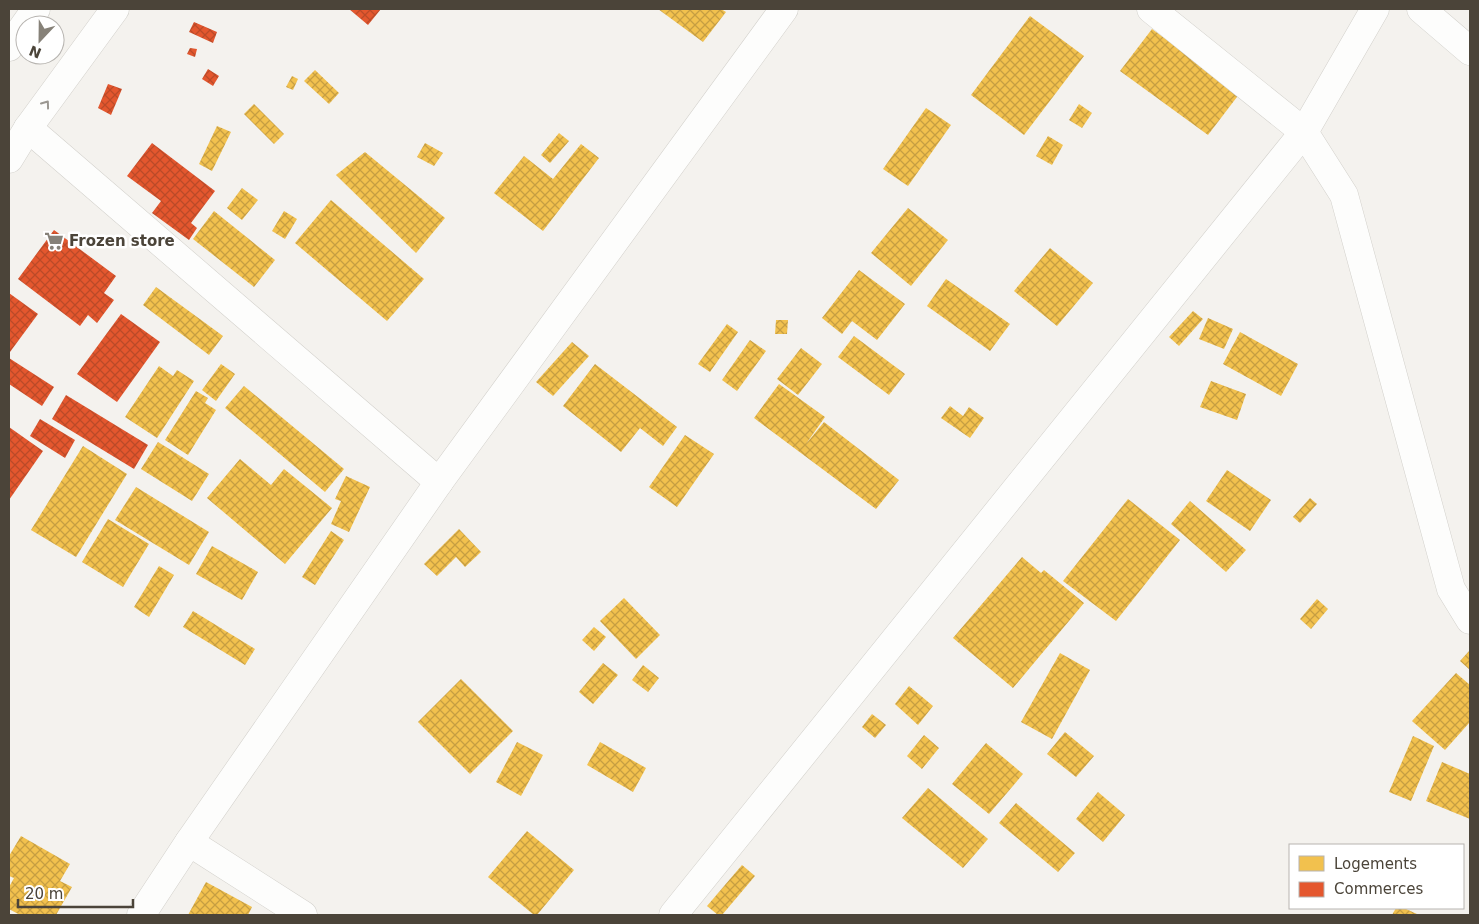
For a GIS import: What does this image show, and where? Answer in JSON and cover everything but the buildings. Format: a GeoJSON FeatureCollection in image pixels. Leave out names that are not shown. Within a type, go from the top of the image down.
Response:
{"type":"FeatureCollection","features":[{"type":"Feature","properties":{"kind":"street"},"geometry":{"type":"LineString","coordinates":[[9,46],[36,9]]}},
{"type":"Feature","properties":{"kind":"street"},"geometry":{"type":"LineString","coordinates":[[9,159],[28,128],[115,9]]}},
{"type":"Feature","properties":{"kind":"street"},"geometry":{"type":"LineString","coordinates":[[141,915],[189,842],[439,482],[784,9]]}},
{"type":"Feature","properties":{"kind":"street"},"geometry":{"type":"LineString","coordinates":[[1151,9],[1304,132],[1344,195],[1451,589],[1470,620]]}},
{"type":"Feature","properties":{"kind":"street"},"geometry":{"type":"LineString","coordinates":[[673,915],[1304,132],[1375,9]]}},
{"type":"Feature","properties":{"kind":"street"},"geometry":{"type":"LineString","coordinates":[[1421,9],[1470,51]]}},
{"type":"Feature","properties":{"kind":"street"},"geometry":{"type":"LineString","coordinates":[[28,128],[439,482]]}},
{"type":"Feature","properties":{"kind":"street"},"geometry":{"type":"LineString","coordinates":[[189,842],[303,915]]}},
{"type":"Feature","properties":{"kind":"place","name":"Frozen store"},"geometry":{"type":"Point","coordinates":[54,241]}}]}
